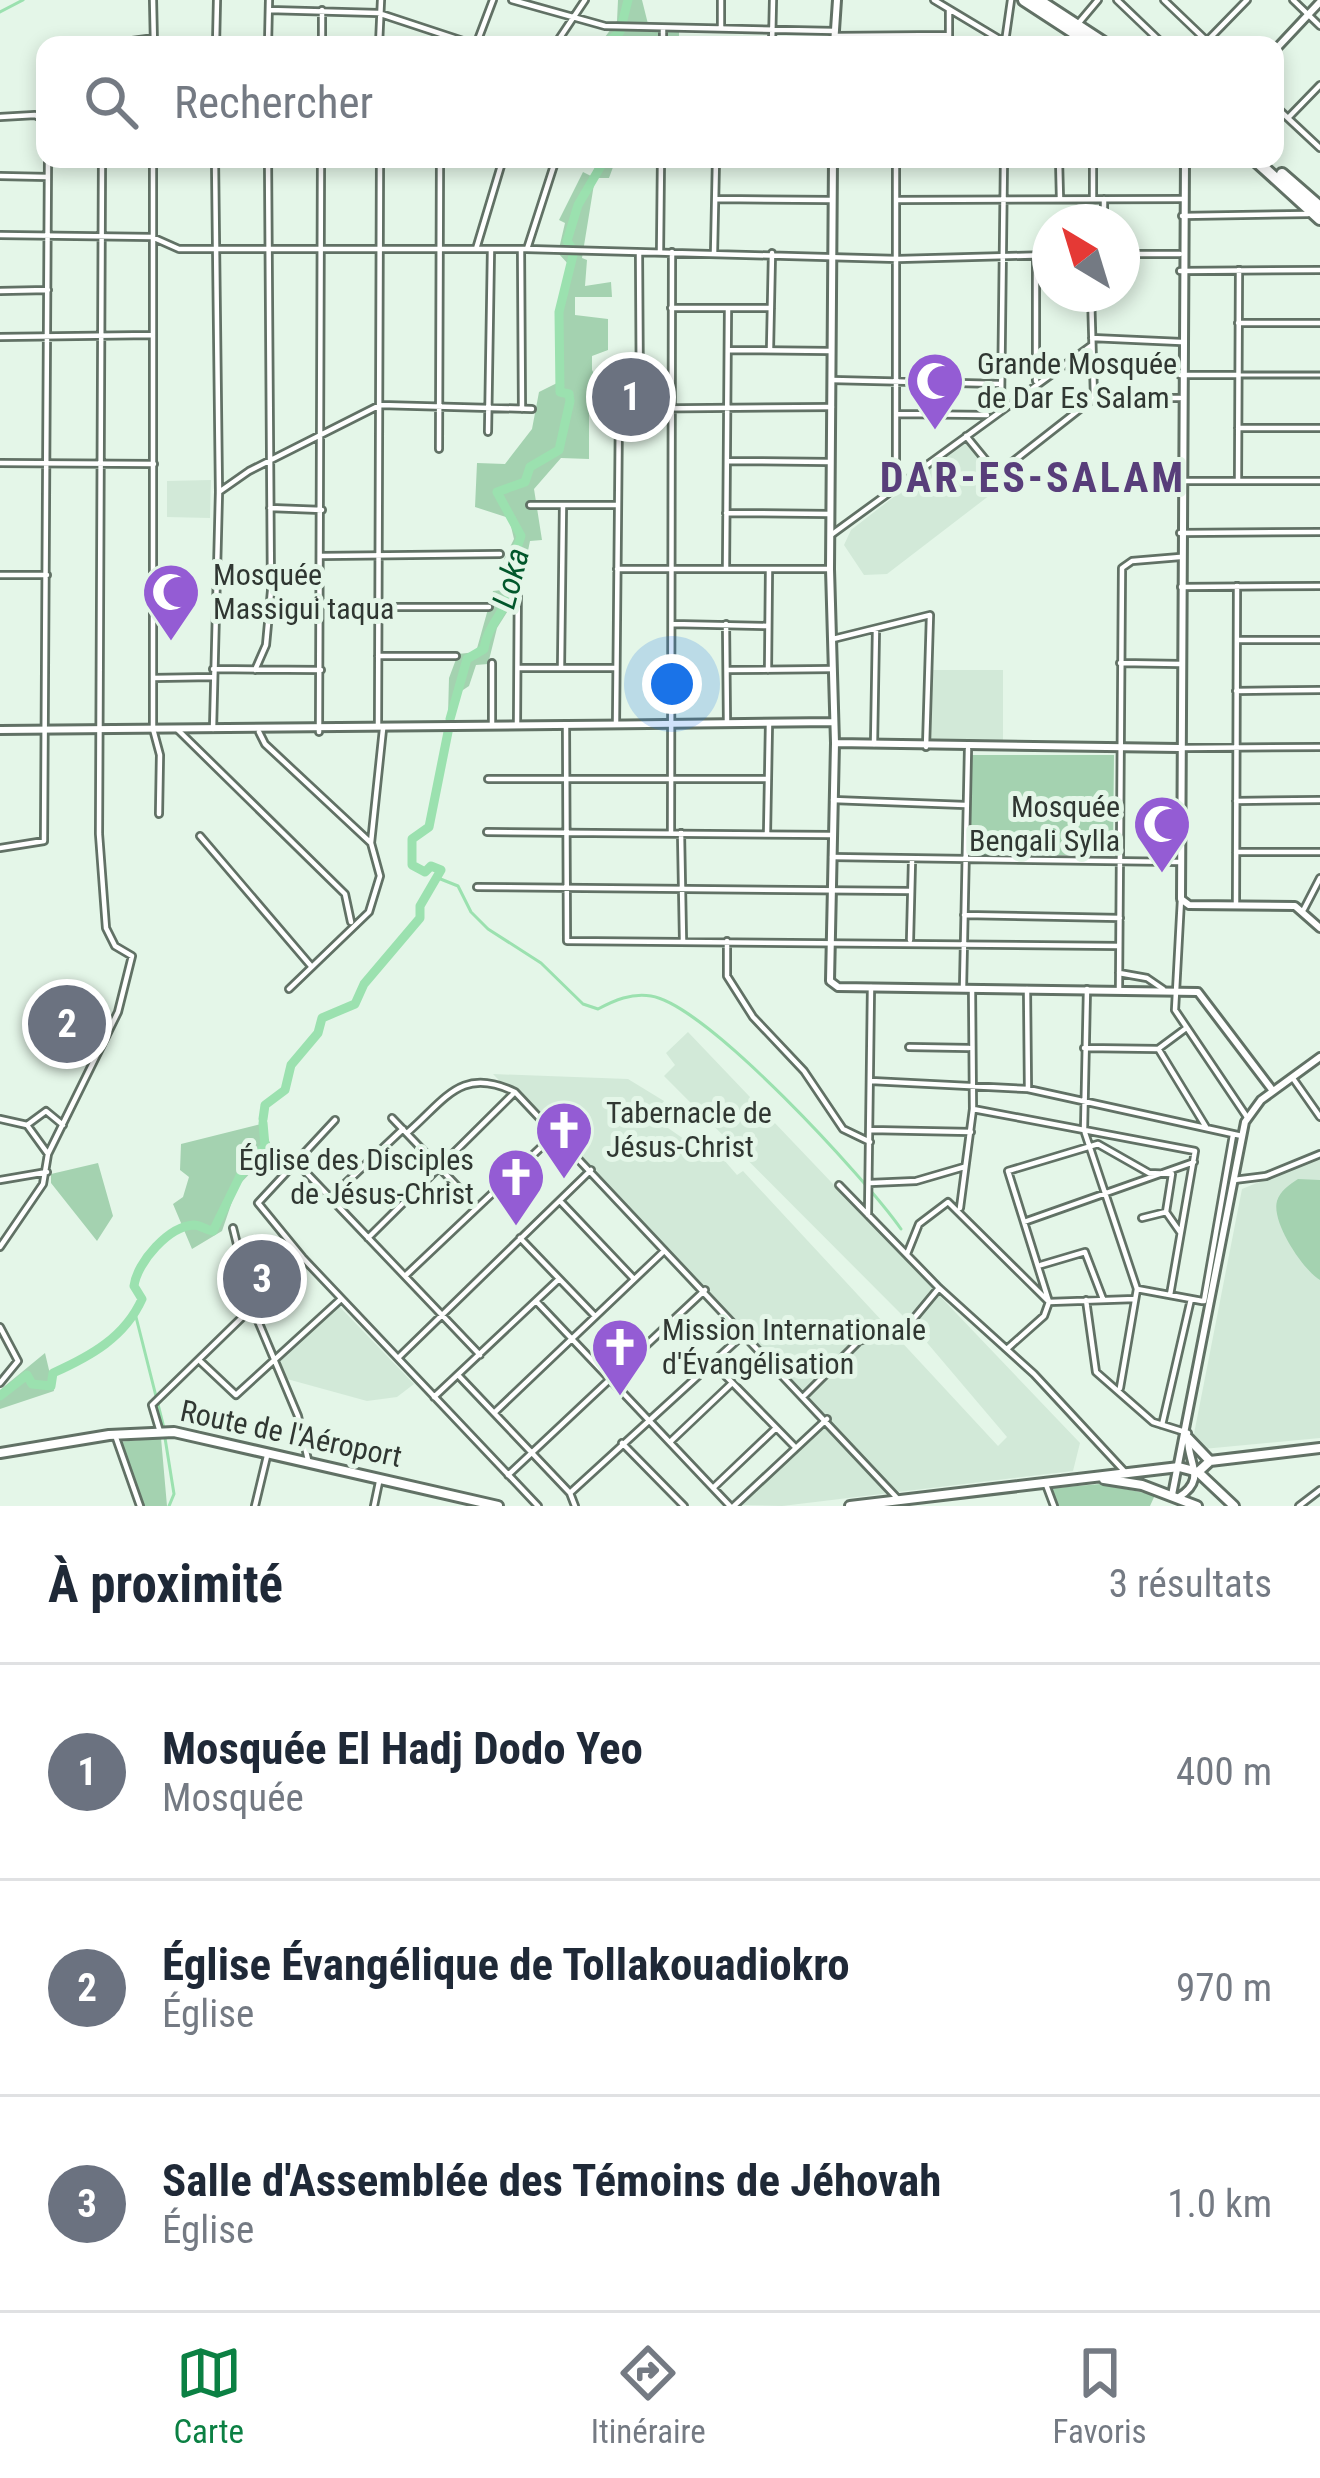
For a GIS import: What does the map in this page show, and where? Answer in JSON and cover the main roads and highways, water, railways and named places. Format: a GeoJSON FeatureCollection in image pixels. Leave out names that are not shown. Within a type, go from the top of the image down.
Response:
{"type":"FeatureCollection","features":[{"type":"Feature","properties":{"kind":"highway"},"geometry":{"type":"LineString","coordinates":[[1024,0],[1079,36]]}},
{"type":"Feature","properties":{"kind":"highway"},"geometry":{"type":"LineString","coordinates":[[1038,0],[1094,36]]}},
{"type":"Feature","properties":{"kind":"highway"},"geometry":{"type":"LineString","coordinates":[[1265,168],[1318,213]]}},
{"type":"Feature","properties":{"kind":"highway"},"geometry":{"type":"LineString","coordinates":[[1274,168],[1318,213]]}},
{"type":"Feature","properties":{"kind":"main road","name":"Route de l'Aéroport"},"geometry":{"type":"LineString","coordinates":[[0,1453],[160,1432],[268,1450],[498,1506]]}},
{"type":"Feature","properties":{"kind":"main road"},"geometry":{"type":"LineString","coordinates":[[1188,1436],[1210,1461]]}},
{"type":"Feature","properties":{"kind":"main road"},"geometry":{"type":"LineString","coordinates":[[1198,1472],[1210,1461],[1320,1448]]}},
{"type":"Feature","properties":{"kind":"main road"},"geometry":{"type":"LineString","coordinates":[[850,1506],[926,1501],[1174,1467],[1198,1472],[1234,1506]]}},
{"type":"Feature","properties":{"kind":"main road"},"geometry":{"type":"LineString","coordinates":[[1097,1478],[1161,1491],[1197,1506]]}},
{"type":"Feature","properties":{"kind":"waterway"},"geometry":{"type":"LineString","coordinates":[[0,12],[23,0]]}},
{"type":"Feature","properties":{"kind":"waterway","name":"Loka"},"geometry":{"type":"LineString","coordinates":[[615,36],[628,0]]}},
{"type":"Feature","properties":{"kind":"waterway","name":"Loka"},"geometry":{"type":"LineString","coordinates":[[571,247],[567,241],[578,205],[600,168]]}},
{"type":"Feature","properties":{"kind":"waterway","name":"Loka"},"geometry":{"type":"LineString","coordinates":[[450,719],[467,659],[484,649],[513,585],[505,583],[521,536],[497,492],[525,482],[530,467],[559,450],[570,401],[569,394],[560,392],[559,312],[573,255]]}},
{"type":"Feature","properties":{"kind":"waterway","name":"Loka"},"geometry":{"type":"LineString","coordinates":[[263,1119],[265,1105],[285,1090],[291,1065],[318,1033],[322,1018],[355,1004],[364,984],[420,918],[420,906],[441,870],[431,866],[425,872],[412,865],[412,839],[429,827],[449,727]]}},
{"type":"Feature","properties":{"kind":"waterway"},"geometry":{"type":"LineString","coordinates":[[438,878],[458,886],[471,912],[488,929],[541,963],[583,1004],[598,1009],[623,998],[651,996],[709,1029],[784,1097],[901,1229]]}},
{"type":"Feature","properties":{"kind":"waterway","name":"Loka"},"geometry":{"type":"LineString","coordinates":[[0,1396],[27,1375],[32,1384],[51,1386],[53,1373],[116,1335],[142,1299],[134,1286],[136,1277],[156,1247],[184,1227],[196,1225],[213,1231],[240,1176],[265,1146],[263,1123]]}},
{"type":"Feature","properties":{"kind":"waterway"},"geometry":{"type":"LineString","coordinates":[[135,1313],[164,1428]]}},
{"type":"Feature","properties":{"kind":"waterway"},"geometry":{"type":"LineString","coordinates":[[165,1438],[174,1494],[169,1506]]}},
{"type":"Feature","properties":{"kind":"place","name":"Mosquée El Hadj Dodo Yeo"},"geometry":{"type":"Point","coordinates":[631,397]}},
{"type":"Feature","properties":{"kind":"place","name":"Grande Mosquée de Dar Es Salam"},"geometry":{"type":"Point","coordinates":[935,432]}},
{"type":"Feature","properties":{"kind":"place","name":"Mosquée Massigui taqua"},"geometry":{"type":"Point","coordinates":[171,643]}},
{"type":"Feature","properties":{"kind":"place","name":"Mosquée Bengali Sylla"},"geometry":{"type":"Point","coordinates":[1162,875]}},
{"type":"Feature","properties":{"kind":"place","name":"Église Évangélique de Tollakouadiokro"},"geometry":{"type":"Point","coordinates":[67,1024]}},
{"type":"Feature","properties":{"kind":"place","name":"Tabernacle de Jésus-Christ"},"geometry":{"type":"Point","coordinates":[564,1181]}},
{"type":"Feature","properties":{"kind":"place","name":"Église des Disciples de Jésus-Christ"},"geometry":{"type":"Point","coordinates":[516,1228]}},
{"type":"Feature","properties":{"kind":"place","name":"Salle d'Assemblée des Témoins de Jéhovah"},"geometry":{"type":"Point","coordinates":[262,1279]}},
{"type":"Feature","properties":{"kind":"place","name":"Mission Internationale d'Évangélisation"},"geometry":{"type":"Point","coordinates":[620,1398]}},
{"type":"Feature","properties":{"kind":"district","name":"DAR-ES-SALAM"},"geometry":{"type":"Point","coordinates":[1033,477]}}]}
